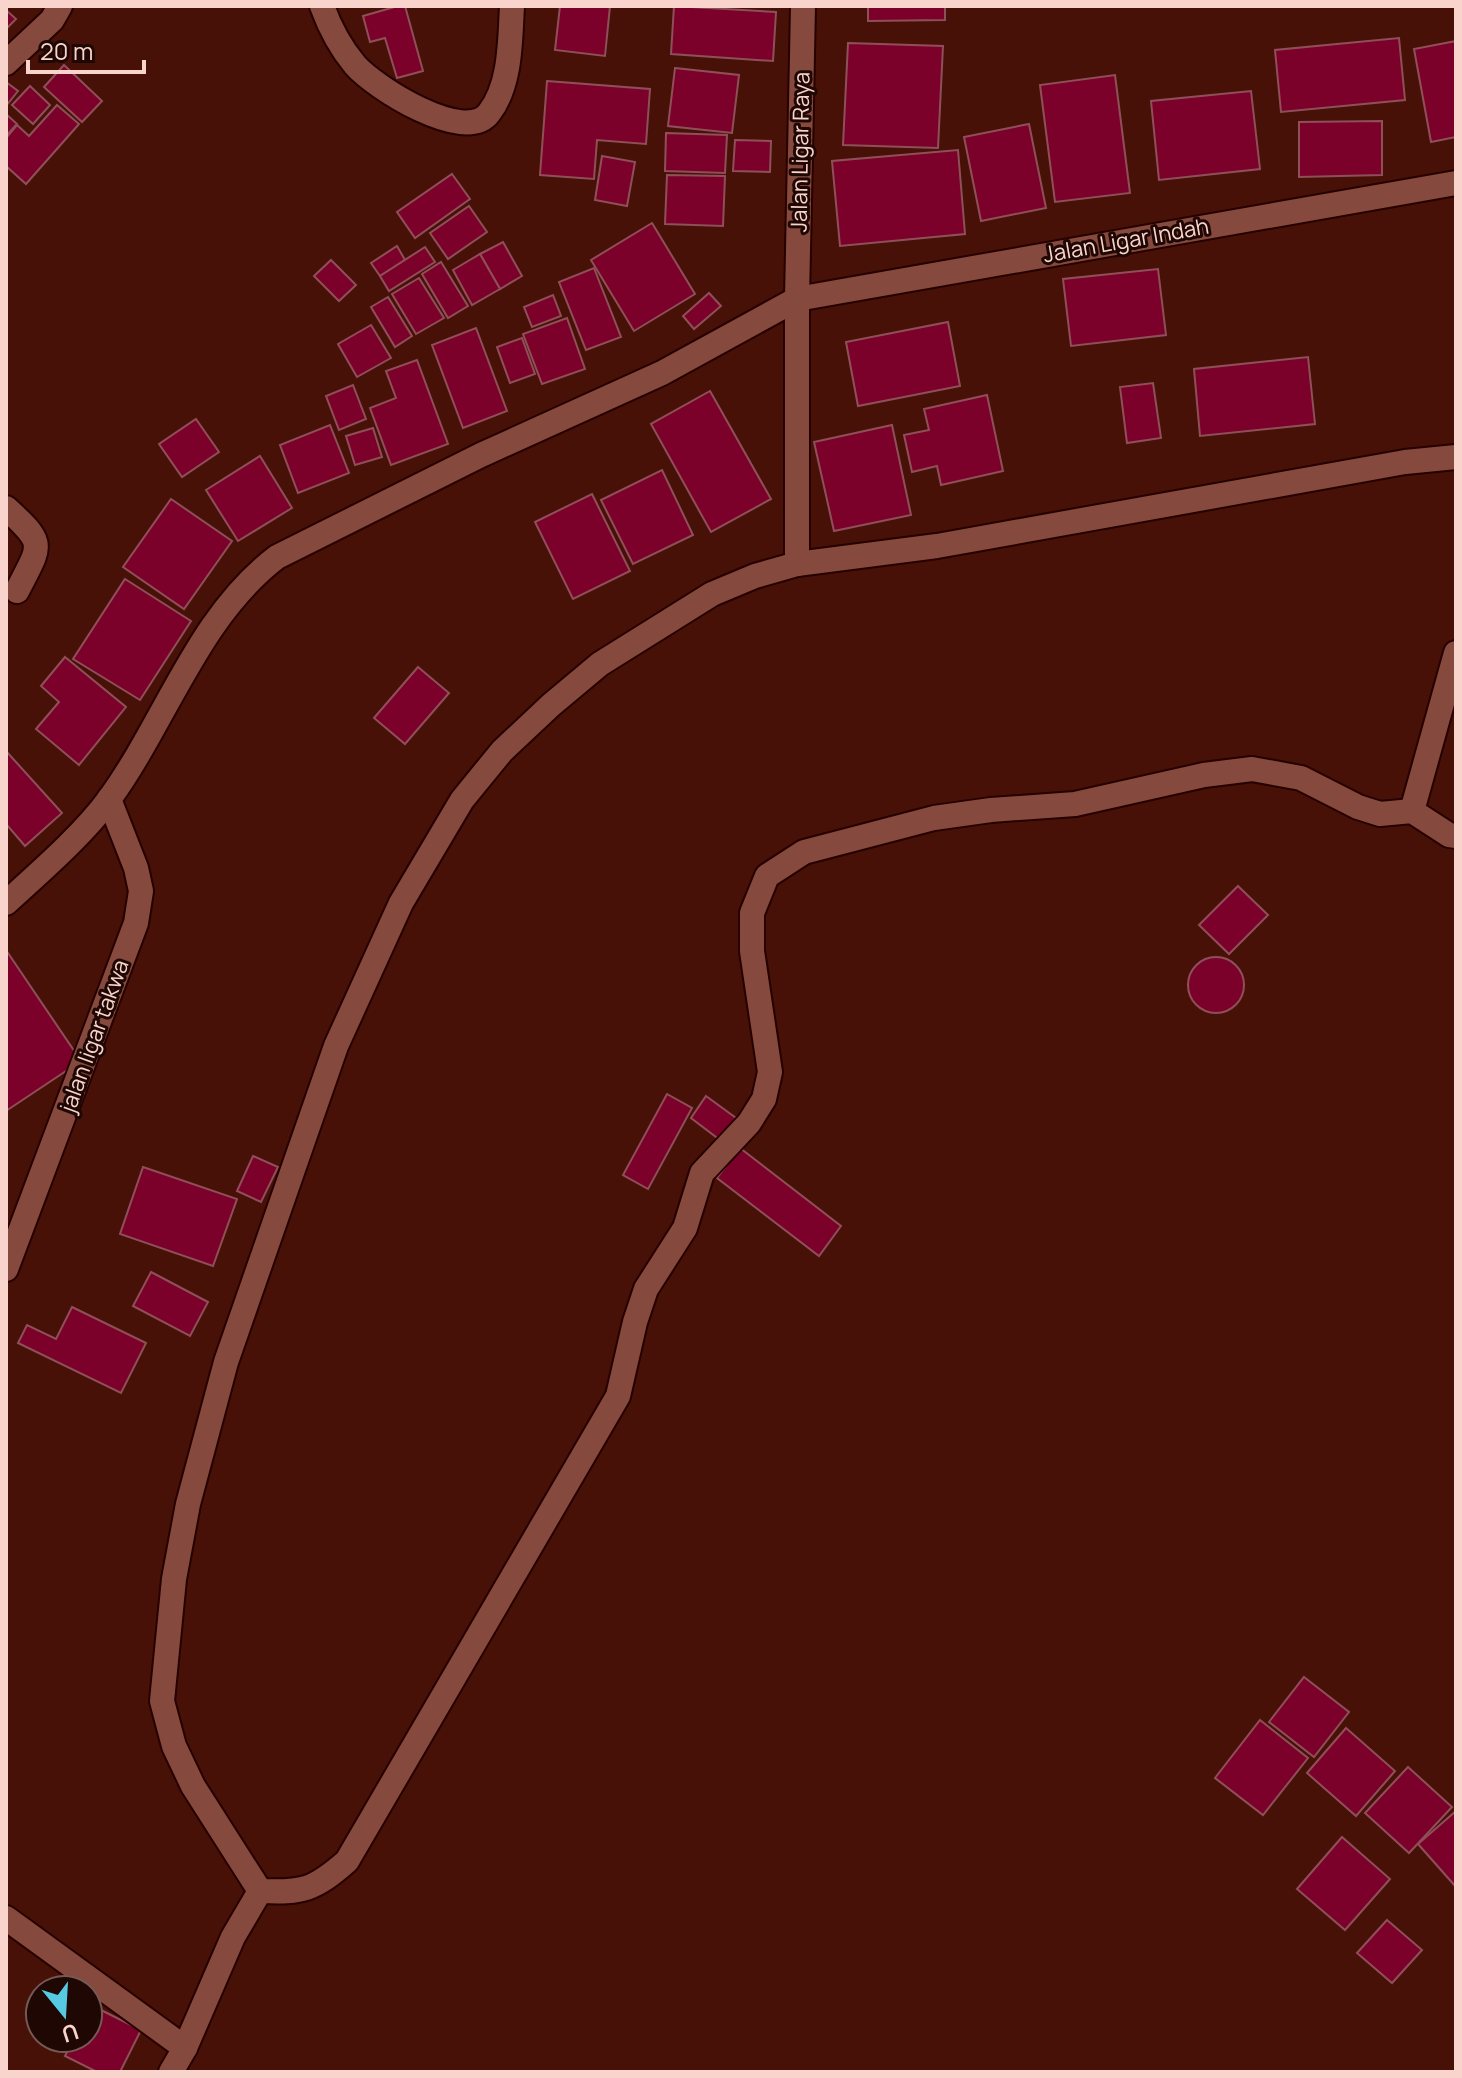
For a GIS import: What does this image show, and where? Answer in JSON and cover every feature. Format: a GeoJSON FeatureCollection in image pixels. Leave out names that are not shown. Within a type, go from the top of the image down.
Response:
{"type":"FeatureCollection","features":[{"type":"Feature","properties":{"kind":"street"},"geometry":{"type":"LineString","coordinates":[[6,63],[52,20],[60,6]]}},
{"type":"Feature","properties":{"kind":"street"},"geometry":{"type":"LineString","coordinates":[[322,6],[332,35],[356,67],[382,90],[449,120],[475,123],[488,115],[501,90],[509,56],[512,6]]}},
{"type":"Feature","properties":{"kind":"street","name":"Jalan Ligar Raya"},"geometry":{"type":"LineString","coordinates":[[797,564],[797,299],[803,6]]}},
{"type":"Feature","properties":{"kind":"street","name":"Jalan Ligar Indah"},"geometry":{"type":"LineString","coordinates":[[6,903],[48,865],[109,799],[227,605],[252,575],[277,557],[481,455],[662,373],[797,299],[1456,183]]}},
{"type":"Feature","properties":{"kind":"street"},"geometry":{"type":"LineString","coordinates":[[260,1891],[193,1786],[174,1746],[162,1701],[174,1579],[188,1504],[218,1389],[336,1046],[401,903],[462,800],[502,751],[600,664],[712,594],[755,576],[797,564],[937,546],[1405,462],[1456,457]]}},
{"type":"Feature","properties":{"kind":"street"},"geometry":{"type":"LineString","coordinates":[[6,508],[31,530],[37,540],[38,552],[17,591]]}},
{"type":"Feature","properties":{"kind":"street"},"geometry":{"type":"LineString","coordinates":[[1412,811],[1456,653]]}},
{"type":"Feature","properties":{"kind":"street"},"geometry":{"type":"LineString","coordinates":[[260,1891],[293,1893],[323,1882],[347,1861],[618,1396],[646,1289],[685,1228],[702,1173],[749,1123],[764,1099],[770,1072],[752,951],[752,913],[767,876],[804,852],[934,818],[1075,804],[1204,775],[1252,769],[1301,778],[1358,807],[1380,814],[1412,811],[1449,835],[1456,836]]}},
{"type":"Feature","properties":{"kind":"street","name":"jalan ligar takwa"},"geometry":{"type":"LineString","coordinates":[[6,1269],[136,923],[141,891],[136,868],[109,799]]}},
{"type":"Feature","properties":{"kind":"street"},"geometry":{"type":"LineString","coordinates":[[171,2072],[185,2048],[233,1937],[260,1891]]}},
{"type":"Feature","properties":{"kind":"street"},"geometry":{"type":"LineString","coordinates":[[6,1918],[185,2048]]}},
{"type":"Feature","properties":{"kind":"building"},"geometry":{"type":"Polygon","coordinates":[[[405,6],[423,71],[397,78],[385,38],[370,42],[363,16],[405,6]]]}},
{"type":"Feature","properties":{"kind":"building"},"geometry":{"type":"Polygon","coordinates":[[[560,6],[610,6],[605,56],[555,50],[560,6]]]}},
{"type":"Feature","properties":{"kind":"building"},"geometry":{"type":"Polygon","coordinates":[[[674,6],[776,12],[773,61],[671,54],[674,6]]]}},
{"type":"Feature","properties":{"kind":"building"},"geometry":{"type":"Polygon","coordinates":[[[868,6],[945,6],[945,20],[868,21],[868,6]]]}},
{"type":"Feature","properties":{"kind":"building"},"geometry":{"type":"Polygon","coordinates":[[[6,10],[16,19],[6,29],[6,10]]]}},
{"type":"Feature","properties":{"kind":"building"},"geometry":{"type":"Polygon","coordinates":[[[1399,38],[1405,100],[1281,112],[1275,50],[1399,38]]]}},
{"type":"Feature","properties":{"kind":"building"},"geometry":{"type":"Polygon","coordinates":[[[1456,41],[1456,137],[1431,142],[1414,49],[1456,41]]]}},
{"type":"Feature","properties":{"kind":"building"},"geometry":{"type":"Polygon","coordinates":[[[848,43],[943,46],[938,148],[843,145],[848,43]]]}},
{"type":"Feature","properties":{"kind":"building"},"geometry":{"type":"Polygon","coordinates":[[[64,65],[102,101],[82,122],[44,87],[64,65]]]}},
{"type":"Feature","properties":{"kind":"building"},"geometry":{"type":"Polygon","coordinates":[[[675,68],[739,75],[732,133],[668,126],[675,68]]]}},
{"type":"Feature","properties":{"kind":"building"},"geometry":{"type":"Polygon","coordinates":[[[1115,75],[1130,193],[1055,202],[1040,85],[1115,75]]]}},
{"type":"Feature","properties":{"kind":"building"},"geometry":{"type":"Polygon","coordinates":[[[547,81],[650,89],[646,144],[597,140],[594,179],[540,175],[547,81]]]}},
{"type":"Feature","properties":{"kind":"building"},"geometry":{"type":"Polygon","coordinates":[[[6,82],[18,91],[6,106],[6,82]]]}},
{"type":"Feature","properties":{"kind":"building"},"geometry":{"type":"Polygon","coordinates":[[[30,86],[50,105],[33,124],[12,105],[30,86]]]}},
{"type":"Feature","properties":{"kind":"building"},"geometry":{"type":"Polygon","coordinates":[[[1251,91],[1260,169],[1159,180],[1151,101],[1251,91]]]}},
{"type":"Feature","properties":{"kind":"building"},"geometry":{"type":"Polygon","coordinates":[[[57,105],[79,124],[26,184],[6,166],[6,138],[17,125],[29,136],[57,105]]]}},
{"type":"Feature","properties":{"kind":"building"},"geometry":{"type":"Polygon","coordinates":[[[6,114],[17,124],[6,136],[6,114]]]}},
{"type":"Feature","properties":{"kind":"building"},"geometry":{"type":"Polygon","coordinates":[[[1382,121],[1382,175],[1299,177],[1299,122],[1382,121]]]}},
{"type":"Feature","properties":{"kind":"building"},"geometry":{"type":"Polygon","coordinates":[[[1029,124],[1046,208],[981,221],[964,137],[1029,124]]]}},
{"type":"Feature","properties":{"kind":"building"},"geometry":{"type":"Polygon","coordinates":[[[666,133],[727,135],[725,173],[665,171],[666,133]]]}},
{"type":"Feature","properties":{"kind":"building"},"geometry":{"type":"Polygon","coordinates":[[[735,140],[771,141],[770,172],[733,171],[735,140]]]}},
{"type":"Feature","properties":{"kind":"building"},"geometry":{"type":"Polygon","coordinates":[[[958,150],[965,234],[840,246],[832,161],[958,150]]]}},
{"type":"Feature","properties":{"kind":"building"},"geometry":{"type":"Polygon","coordinates":[[[602,156],[635,162],[627,206],[595,200],[602,156]]]}},
{"type":"Feature","properties":{"kind":"building"},"geometry":{"type":"Polygon","coordinates":[[[452,174],[470,199],[415,238],[397,212],[452,174]]]}},
{"type":"Feature","properties":{"kind":"building"},"geometry":{"type":"Polygon","coordinates":[[[667,175],[725,176],[723,226],[665,224],[667,175]]]}},
{"type":"Feature","properties":{"kind":"building"},"geometry":{"type":"Polygon","coordinates":[[[469,206],[487,232],[448,259],[430,233],[469,206]]]}},
{"type":"Feature","properties":{"kind":"building"},"geometry":{"type":"Polygon","coordinates":[[[652,223],[695,294],[634,331],[591,260],[652,223]]]}},
{"type":"Feature","properties":{"kind":"building"},"geometry":{"type":"Polygon","coordinates":[[[503,242],[522,276],[500,289],[480,254],[503,242]]]}},
{"type":"Feature","properties":{"kind":"building"},"geometry":{"type":"Polygon","coordinates":[[[397,246],[405,260],[380,276],[371,263],[397,246]]]}},
{"type":"Feature","properties":{"kind":"building"},"geometry":{"type":"Polygon","coordinates":[[[425,247],[435,262],[389,291],[380,276],[425,247]]]}},
{"type":"Feature","properties":{"kind":"building"},"geometry":{"type":"Polygon","coordinates":[[[480,254],[500,289],[472,305],[453,270],[480,254]]]}},
{"type":"Feature","properties":{"kind":"building"},"geometry":{"type":"Polygon","coordinates":[[[331,260],[356,285],[339,301],[314,276],[331,260]]]}},
{"type":"Feature","properties":{"kind":"building"},"geometry":{"type":"Polygon","coordinates":[[[441,262],[468,306],[448,318],[422,274],[441,262]]]}},
{"type":"Feature","properties":{"kind":"building"},"geometry":{"type":"Polygon","coordinates":[[[594,268],[621,337],[586,350],[559,282],[594,268]]]}},
{"type":"Feature","properties":{"kind":"building"},"geometry":{"type":"Polygon","coordinates":[[[1158,269],[1166,335],[1071,346],[1063,279],[1158,269]]]}},
{"type":"Feature","properties":{"kind":"building"},"geometry":{"type":"Polygon","coordinates":[[[419,278],[444,318],[416,334],[392,294],[419,278]]]}},
{"type":"Feature","properties":{"kind":"building"},"geometry":{"type":"Polygon","coordinates":[[[709,293],[721,306],[694,329],[683,316],[709,293]]]}},
{"type":"Feature","properties":{"kind":"building"},"geometry":{"type":"Polygon","coordinates":[[[553,295],[561,316],[532,327],[524,307],[553,295]]]}},
{"type":"Feature","properties":{"kind":"building"},"geometry":{"type":"Polygon","coordinates":[[[388,297],[412,336],[395,347],[371,307],[388,297]]]}},
{"type":"Feature","properties":{"kind":"building"},"geometry":{"type":"Polygon","coordinates":[[[567,318],[585,369],[542,384],[523,334],[567,318]]]}},
{"type":"Feature","properties":{"kind":"building"},"geometry":{"type":"Polygon","coordinates":[[[948,322],[960,386],[858,406],[846,342],[948,322]]]}},
{"type":"Feature","properties":{"kind":"building"},"geometry":{"type":"Polygon","coordinates":[[[371,325],[391,358],[357,377],[338,344],[371,325]]]}},
{"type":"Feature","properties":{"kind":"building"},"geometry":{"type":"Polygon","coordinates":[[[476,328],[507,411],[463,428],[432,345],[476,328]]]}},
{"type":"Feature","properties":{"kind":"building"},"geometry":{"type":"Polygon","coordinates":[[[522,338],[535,374],[510,383],[497,347],[522,338]]]}},
{"type":"Feature","properties":{"kind":"building"},"geometry":{"type":"Polygon","coordinates":[[[1308,357],[1315,424],[1200,436],[1194,369],[1308,357]]]}},
{"type":"Feature","properties":{"kind":"building"},"geometry":{"type":"Polygon","coordinates":[[[417,360],[448,444],[391,465],[370,408],[396,398],[386,371],[417,360]]]}},
{"type":"Feature","properties":{"kind":"building"},"geometry":{"type":"Polygon","coordinates":[[[1153,383],[1161,438],[1127,443],[1120,387],[1153,383]]]}},
{"type":"Feature","properties":{"kind":"building"},"geometry":{"type":"Polygon","coordinates":[[[353,385],[366,419],[339,430],[326,396],[353,385]]]}},
{"type":"Feature","properties":{"kind":"building"},"geometry":{"type":"Polygon","coordinates":[[[710,391],[771,499],[711,532],[651,424],[710,391]]]}},
{"type":"Feature","properties":{"kind":"building"},"geometry":{"type":"Polygon","coordinates":[[[987,395],[1003,471],[941,485],[937,466],[912,472],[904,435],[929,430],[924,409],[987,395]]]}},
{"type":"Feature","properties":{"kind":"building"},"geometry":{"type":"Polygon","coordinates":[[[196,419],[219,452],[182,477],[159,444],[196,419]]]}},
{"type":"Feature","properties":{"kind":"building"},"geometry":{"type":"Polygon","coordinates":[[[330,425],[349,473],[298,493],[280,445],[330,425]]]}},
{"type":"Feature","properties":{"kind":"building"},"geometry":{"type":"Polygon","coordinates":[[[892,425],[911,515],[834,531],[814,442],[892,425]]]}},
{"type":"Feature","properties":{"kind":"building"},"geometry":{"type":"Polygon","coordinates":[[[373,428],[382,457],[355,465],[346,436],[373,428]]]}},
{"type":"Feature","properties":{"kind":"building"},"geometry":{"type":"Polygon","coordinates":[[[260,456],[292,508],[238,541],[206,490],[260,456]]]}},
{"type":"Feature","properties":{"kind":"building"},"geometry":{"type":"Polygon","coordinates":[[[662,470],[693,535],[633,564],[601,500],[662,470]]]}},
{"type":"Feature","properties":{"kind":"building"},"geometry":{"type":"Polygon","coordinates":[[[592,494],[630,571],[573,599],[535,522],[592,494]]]}},
{"type":"Feature","properties":{"kind":"building"},"geometry":{"type":"Polygon","coordinates":[[[171,499],[232,541],[184,609],[123,567],[171,499]]]}},
{"type":"Feature","properties":{"kind":"building"},"geometry":{"type":"Polygon","coordinates":[[[125,579],[191,621],[140,700],[73,659],[125,579]]]}},
{"type":"Feature","properties":{"kind":"building"},"geometry":{"type":"Polygon","coordinates":[[[65,657],[126,707],[79,765],[36,729],[59,702],[41,686],[65,657]]]}},
{"type":"Feature","properties":{"kind":"building"},"geometry":{"type":"Polygon","coordinates":[[[418,667],[449,693],[405,744],[374,718],[418,667]]]}},
{"type":"Feature","properties":{"kind":"building"},"geometry":{"type":"Polygon","coordinates":[[[6,751],[62,813],[25,846],[6,824],[6,751]]]}},
{"type":"Feature","properties":{"kind":"building"},"geometry":{"type":"Polygon","coordinates":[[[1238,886],[1268,915],[1229,954],[1199,925],[1238,886]]]}},
{"type":"Feature","properties":{"kind":"building"},"geometry":{"type":"Polygon","coordinates":[[[8,953],[81,1061],[6,1111],[6,955],[8,953]]]}},
{"type":"Feature","properties":{"kind":"building"},"geometry":{"type":"Polygon","coordinates":[[[1216,957],[1235,966],[1244,985],[1235,1004],[1216,1013],[1197,1004],[1188,985],[1197,966],[1216,957]]]}},
{"type":"Feature","properties":{"kind":"building"},"geometry":{"type":"Polygon","coordinates":[[[667,1094],[692,1108],[648,1189],[623,1175],[667,1094]]]}},
{"type":"Feature","properties":{"kind":"building"},"geometry":{"type":"Polygon","coordinates":[[[706,1096],[736,1118],[720,1140],[691,1118],[706,1096]]]}},
{"type":"Feature","properties":{"kind":"building"},"geometry":{"type":"Polygon","coordinates":[[[740,1148],[841,1226],[819,1256],[717,1178],[740,1148]]]}},
{"type":"Feature","properties":{"kind":"building"},"geometry":{"type":"Polygon","coordinates":[[[253,1156],[278,1167],[261,1202],[237,1191],[253,1156]]]}},
{"type":"Feature","properties":{"kind":"building"},"geometry":{"type":"Polygon","coordinates":[[[143,1167],[237,1199],[213,1266],[120,1234],[143,1167]]]}},
{"type":"Feature","properties":{"kind":"building"},"geometry":{"type":"Polygon","coordinates":[[[151,1272],[208,1302],[190,1336],[133,1306],[151,1272]]]}},
{"type":"Feature","properties":{"kind":"building"},"geometry":{"type":"Polygon","coordinates":[[[72,1307],[146,1343],[121,1393],[18,1343],[27,1325],[56,1339],[72,1307]]]}},
{"type":"Feature","properties":{"kind":"building"},"geometry":{"type":"Polygon","coordinates":[[[1304,1677],[1349,1712],[1314,1757],[1269,1722],[1304,1677]]]}},
{"type":"Feature","properties":{"kind":"building"},"geometry":{"type":"Polygon","coordinates":[[[1260,1720],[1308,1758],[1263,1815],[1215,1778],[1260,1720]]]}},
{"type":"Feature","properties":{"kind":"building"},"geometry":{"type":"Polygon","coordinates":[[[1346,1728],[1395,1771],[1356,1816],[1307,1773],[1346,1728]]]}},
{"type":"Feature","properties":{"kind":"building"},"geometry":{"type":"Polygon","coordinates":[[[1408,1767],[1452,1807],[1409,1853],[1365,1813],[1408,1767]]]}},
{"type":"Feature","properties":{"kind":"building"},"geometry":{"type":"Polygon","coordinates":[[[1456,1811],[1456,1887],[1418,1844],[1456,1811]]]}},
{"type":"Feature","properties":{"kind":"building"},"geometry":{"type":"Polygon","coordinates":[[[1342,1837],[1390,1879],[1345,1930],[1297,1889],[1342,1837]]]}},
{"type":"Feature","properties":{"kind":"building"},"geometry":{"type":"Polygon","coordinates":[[[1387,1920],[1422,1950],[1392,1983],[1357,1953],[1387,1920]]]}},
{"type":"Feature","properties":{"kind":"building"},"geometry":{"type":"Polygon","coordinates":[[[104,2012],[141,2030],[120,2072],[97,2072],[65,2056],[104,2054],[104,2012]]]}}]}
